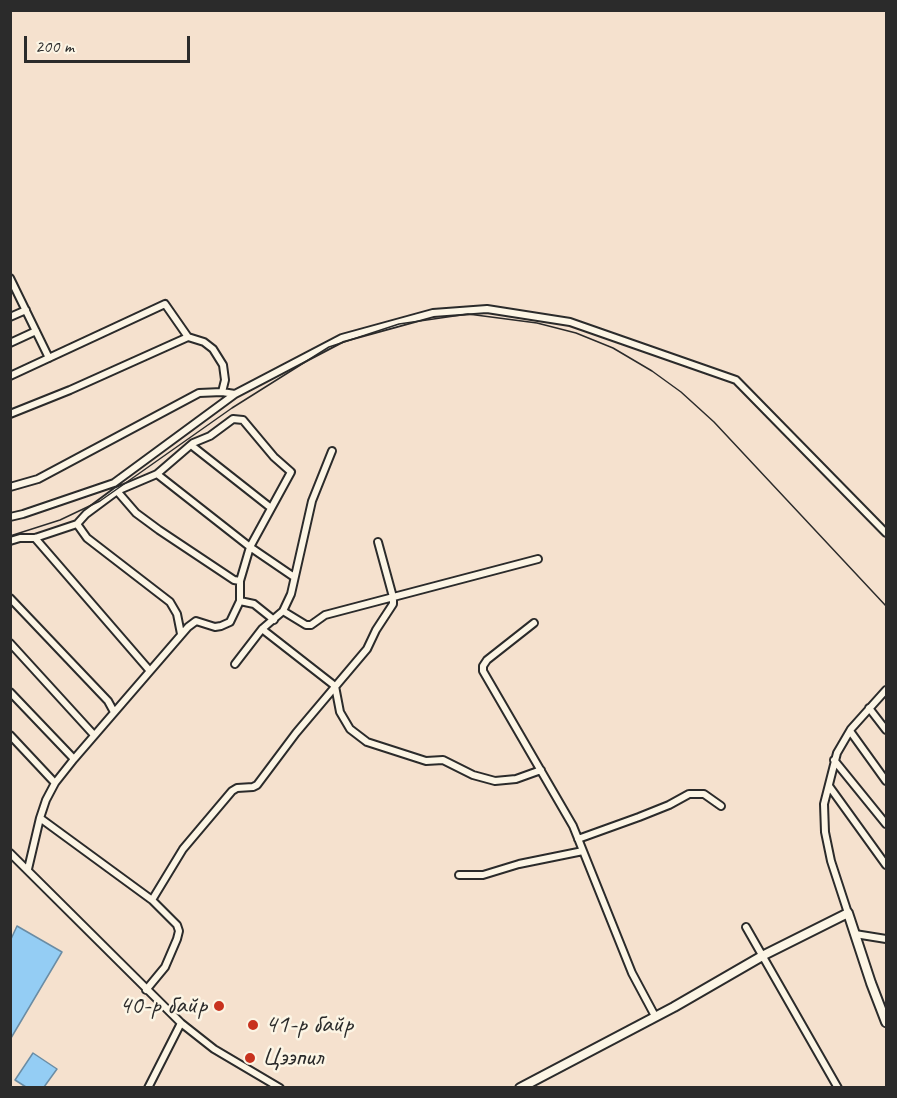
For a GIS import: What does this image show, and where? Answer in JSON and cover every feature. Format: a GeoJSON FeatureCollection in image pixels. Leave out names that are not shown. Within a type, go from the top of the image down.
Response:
{"type":"FeatureCollection","features":[{"type":"Feature","properties":{"kind":"street"},"geometry":{"type":"LineString","coordinates":[[11,278],[49,358]]}},
{"type":"Feature","properties":{"kind":"street"},"geometry":{"type":"LineString","coordinates":[[10,376],[165,304],[188,337],[204,342],[213,349],[223,365],[225,380],[222,392]]}},
{"type":"Feature","properties":{"kind":"street"},"geometry":{"type":"LineString","coordinates":[[10,517],[114,483],[235,394],[342,338],[433,313],[487,309],[570,322],[736,380],[886,533]]}},
{"type":"Feature","properties":{"kind":"street"},"geometry":{"type":"LineString","coordinates":[[10,317],[26,310]]}},
{"type":"Feature","properties":{"kind":"street"},"geometry":{"type":"LineString","coordinates":[[10,343],[36,331]]}},
{"type":"Feature","properties":{"kind":"street"},"geometry":{"type":"LineString","coordinates":[[10,414],[188,337]]}},
{"type":"Feature","properties":{"kind":"street"},"geometry":{"type":"LineString","coordinates":[[10,487],[38,479],[199,393],[235,394]]}},
{"type":"Feature","properties":{"kind":"street"},"geometry":{"type":"LineString","coordinates":[[10,541],[35,538],[77,524],[117,491],[157,474],[191,445],[210,436],[233,419],[243,420],[291,472],[250,547],[240,581],[240,601],[230,622],[215,627],[196,621],[181,634],[74,759],[55,783],[40,818],[28,869]]}},
{"type":"Feature","properties":{"kind":"street"},"geometry":{"type":"LineString","coordinates":[[191,445],[271,508]]}},
{"type":"Feature","properties":{"kind":"street"},"geometry":{"type":"LineString","coordinates":[[235,664],[262,628],[284,611],[291,594],[312,501],[332,451]]}},
{"type":"Feature","properties":{"kind":"street"},"geometry":{"type":"LineString","coordinates":[[157,474],[250,547],[294,577]]}},
{"type":"Feature","properties":{"kind":"street"},"geometry":{"type":"LineString","coordinates":[[117,491],[136,513],[159,530],[234,580],[240,581]]}},
{"type":"Feature","properties":{"kind":"street"},"geometry":{"type":"LineString","coordinates":[[77,524],[87,538],[170,602],[177,614],[181,634]]}},
{"type":"Feature","properties":{"kind":"street"},"geometry":{"type":"LineString","coordinates":[[35,538],[150,671]]}},
{"type":"Feature","properties":{"kind":"street"},"geometry":{"type":"LineString","coordinates":[[152,900],[183,849],[232,791],[237,788],[253,787],[257,784],[296,733],[367,649],[393,604],[378,542]]}},
{"type":"Feature","properties":{"kind":"street"},"geometry":{"type":"LineString","coordinates":[[284,611],[306,625],[311,625],[325,615],[538,559]]}},
{"type":"Feature","properties":{"kind":"street"},"geometry":{"type":"LineString","coordinates":[[10,598],[108,701],[114,712]]}},
{"type":"Feature","properties":{"kind":"street"},"geometry":{"type":"LineString","coordinates":[[240,601],[254,604],[274,620]]}},
{"type":"Feature","properties":{"kind":"street"},"geometry":{"type":"LineString","coordinates":[[534,623],[487,660],[483,671],[573,826],[632,973],[655,1016]]}},
{"type":"Feature","properties":{"kind":"street"},"geometry":{"type":"LineString","coordinates":[[262,628],[335,686],[340,712],[350,729],[367,742],[426,760],[443,760],[473,775],[495,781],[516,779],[541,770]]}},
{"type":"Feature","properties":{"kind":"street"},"geometry":{"type":"LineString","coordinates":[[10,643],[94,735]]}},
{"type":"Feature","properties":{"kind":"street"},"geometry":{"type":"LineString","coordinates":[[886,690],[850,731],[834,760],[824,804],[825,832],[831,861],[886,1022]]}},
{"type":"Feature","properties":{"kind":"street"},"geometry":{"type":"LineString","coordinates":[[10,692],[74,759]]}},
{"type":"Feature","properties":{"kind":"street"},"geometry":{"type":"LineString","coordinates":[[869,708],[886,730]]}},
{"type":"Feature","properties":{"kind":"street"},"geometry":{"type":"LineString","coordinates":[[850,731],[886,781]]}},
{"type":"Feature","properties":{"kind":"street"},"geometry":{"type":"LineString","coordinates":[[10,735],[55,783]]}},
{"type":"Feature","properties":{"kind":"street"},"geometry":{"type":"LineString","coordinates":[[834,760],[886,824]]}},
{"type":"Feature","properties":{"kind":"street"},"geometry":{"type":"LineString","coordinates":[[829,786],[886,865]]}},
{"type":"Feature","properties":{"kind":"street"},"geometry":{"type":"LineString","coordinates":[[578,839],[639,817],[689,794],[704,794],[721,806]]}},
{"type":"Feature","properties":{"kind":"street"},"geometry":{"type":"LineString","coordinates":[[40,818],[152,900],[177,925],[179,931],[165,967],[146,990]]}},
{"type":"Feature","properties":{"kind":"street"},"geometry":{"type":"LineString","coordinates":[[459,875],[483,875],[519,864],[583,851]]}},
{"type":"Feature","properties":{"kind":"street"},"geometry":{"type":"LineString","coordinates":[[10,853],[180,1023],[214,1049],[280,1088]]}},
{"type":"Feature","properties":{"kind":"street"},"geometry":{"type":"LineString","coordinates":[[520,1088],[764,955],[848,913]]}},
{"type":"Feature","properties":{"kind":"street"},"geometry":{"type":"LineString","coordinates":[[747,927],[838,1088]]}},
{"type":"Feature","properties":{"kind":"street"},"geometry":{"type":"LineString","coordinates":[[855,934],[886,939]]}},
{"type":"Feature","properties":{"kind":"street"},"geometry":{"type":"LineString","coordinates":[[148,1088],[180,1023]]}},
{"type":"Feature","properties":{"kind":"water"},"geometry":{"type":"Polygon","coordinates":[[[17,926],[62,952],[11,1038],[11,939],[17,926]]]}},
{"type":"Feature","properties":{"kind":"water"},"geometry":{"type":"Polygon","coordinates":[[[33,1053],[57,1069],[44,1087],[26,1087],[15,1080],[33,1053]]]}},
{"type":"Feature","properties":{"kind":"railway"},"geometry":{"type":"LineString","coordinates":[[10,536],[60,520],[100,501],[232,408],[329,347],[399,324],[468,314],[537,323],[576,333],[613,348],[652,371],[681,392],[714,422],[886,606]]}},
{"type":"Feature","properties":{"kind":"place","name":"40-р байр"},"geometry":{"type":"Point","coordinates":[219,1006]}},
{"type":"Feature","properties":{"kind":"place","name":"41-р байр"},"geometry":{"type":"Point","coordinates":[253,1025]}},
{"type":"Feature","properties":{"kind":"place","name":"Цээпил"},"geometry":{"type":"Point","coordinates":[250,1058]}}]}
